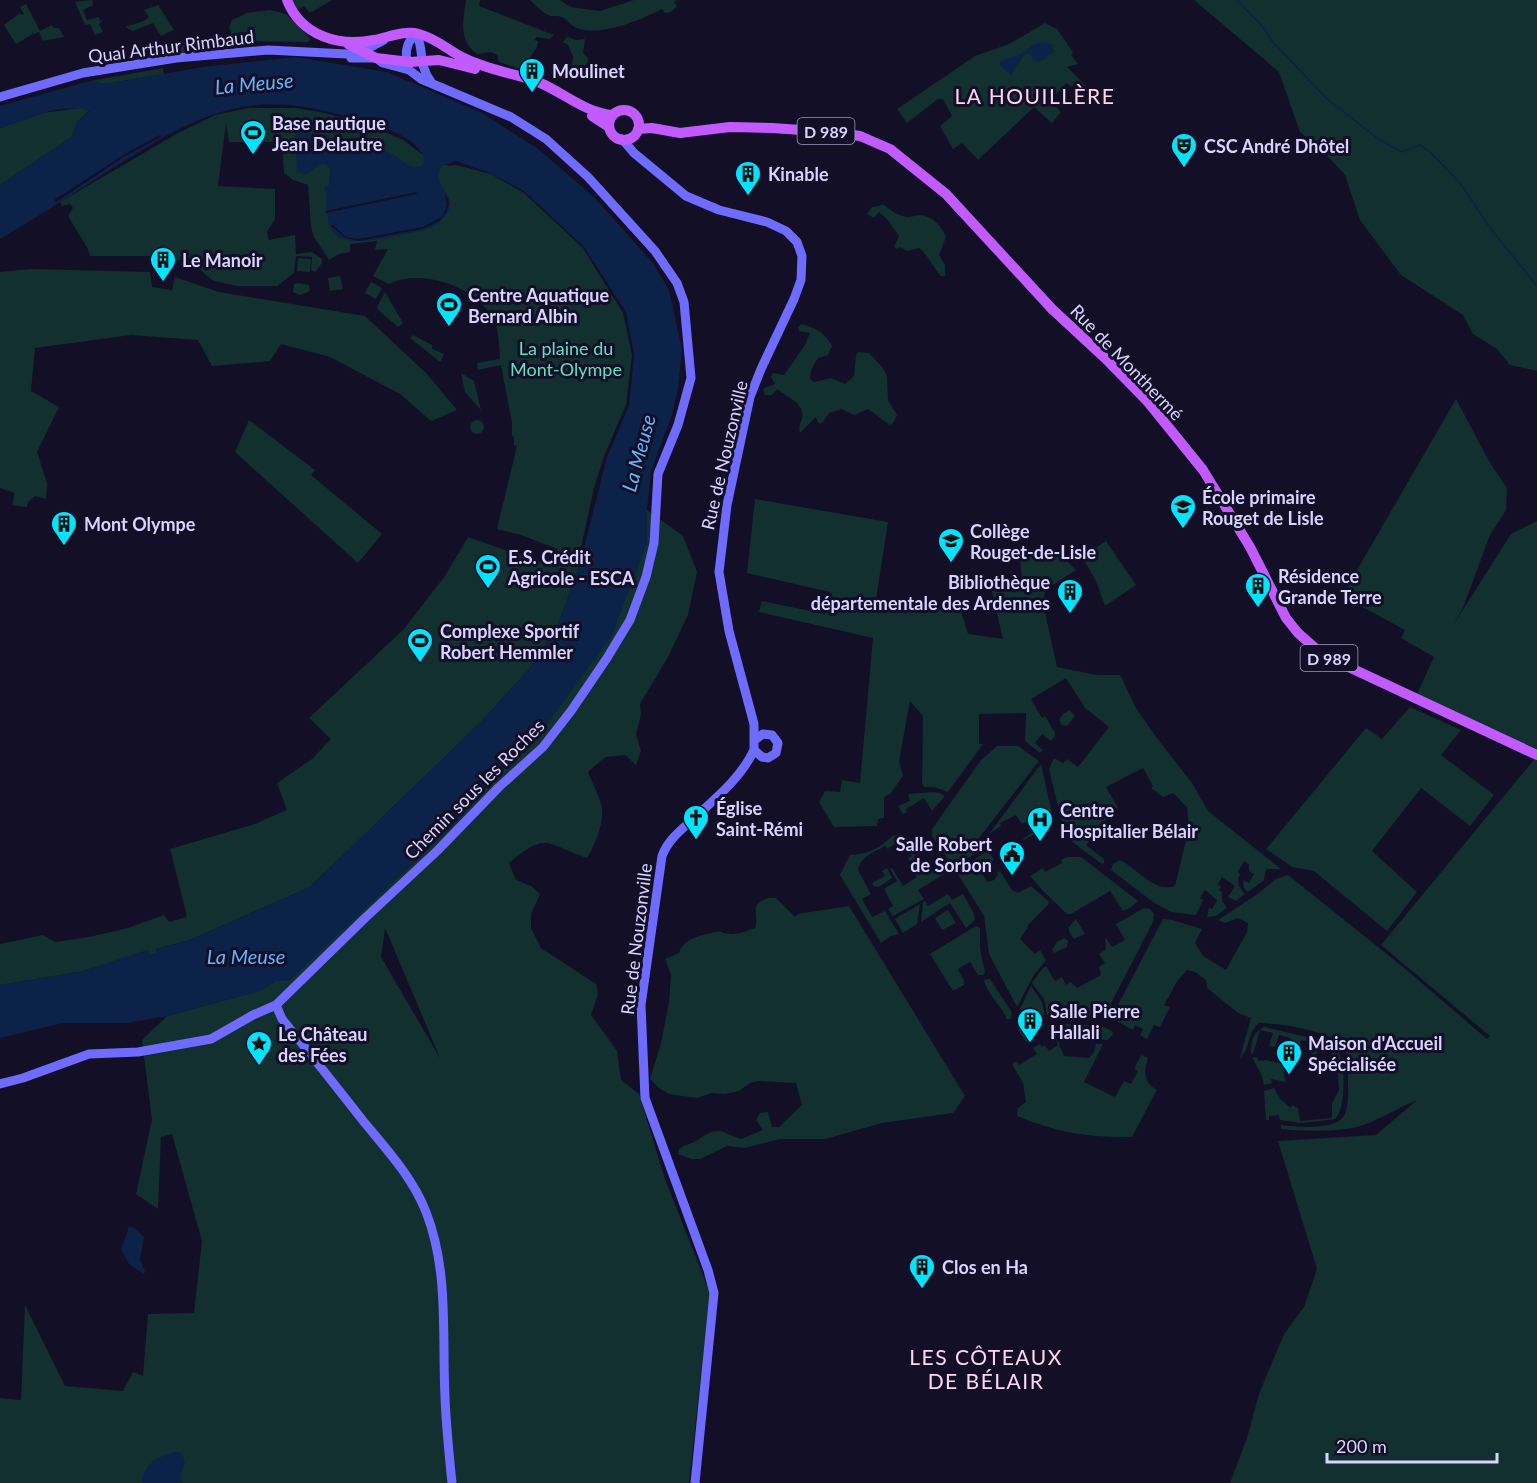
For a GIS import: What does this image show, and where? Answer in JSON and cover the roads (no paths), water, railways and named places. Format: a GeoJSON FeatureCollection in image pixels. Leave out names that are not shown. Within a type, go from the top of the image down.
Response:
{"type":"FeatureCollection","features":[{"type":"Feature","properties":{"kind":"main road"},"geometry":{"type":"LineString","coordinates":[[287,0],[294,14],[308,28],[325,37],[350,42],[416,34],[434,40],[479,65],[537,81],[592,110],[613,115]]}},
{"type":"Feature","properties":{"kind":"main road"},"geometry":{"type":"LineString","coordinates":[[416,34],[419,39],[424,72],[431,82]]}},
{"type":"Feature","properties":{"kind":"main road"},"geometry":{"type":"LineString","coordinates":[[407,66],[406,45],[416,34]]}},
{"type":"Feature","properties":{"kind":"main road","name":"Quai Arthur Rimbaud"},"geometry":{"type":"LineString","coordinates":[[0,97],[83,74],[176,58],[268,50],[347,54],[363,51],[394,35]]}},
{"type":"Feature","properties":{"kind":"main road"},"geometry":{"type":"LineString","coordinates":[[350,42],[376,58]]}},
{"type":"Feature","properties":{"kind":"main road","name":"Quai Arthur Rimbaud"},"geometry":{"type":"LineString","coordinates":[[312,53],[337,57],[376,58]]}},
{"type":"Feature","properties":{"kind":"main road","name":"Rue de Nouzonville"},"geometry":{"type":"LineString","coordinates":[[376,58],[407,66],[421,61],[449,61],[535,87],[609,127],[614,135],[633,131],[633,146],[646,162],[678,189],[695,200],[719,210],[775,225],[795,238],[802,256],[801,280],[794,299],[750,397],[722,539],[719,572],[723,606],[751,712],[756,739],[754,750],[744,768],[724,791],[665,848],[641,1005],[645,1098],[708,1270],[714,1293],[695,1483]]}},
{"type":"Feature","properties":{"kind":"main road","name":"Chemin sous les Roches"},"geometry":{"type":"LineString","coordinates":[[276,1005],[437,851],[499,787],[543,747],[607,658],[630,620],[646,577],[654,543],[658,474],[678,425],[691,378],[684,302],[677,283],[656,251],[588,177],[546,139],[511,117],[421,79],[407,66]]}},
{"type":"Feature","properties":{"kind":"main road"},"geometry":{"type":"LineString","coordinates":[[609,127],[613,115],[618,111],[629,111],[633,131]]}},
{"type":"Feature","properties":{"kind":"main road","name":"Rue de Monthermé"},"geometry":{"type":"LineString","coordinates":[[633,131],[645,127],[681,133],[730,127],[831,132],[860,136],[890,149],[946,194],[1052,309],[1106,359],[1167,425],[1203,470],[1251,547],[1286,618],[1308,643],[1323,655],[1537,755]]}},
{"type":"Feature","properties":{"kind":"main road","name":"Rue de Nouzonville"},"geometry":{"type":"LineString","coordinates":[[751,712],[759,729],[776,738],[778,747],[772,756],[762,757]]}},
{"type":"Feature","properties":{"kind":"main road"},"geometry":{"type":"LineString","coordinates":[[756,739],[765,733]]}},
{"type":"Feature","properties":{"kind":"main road"},"geometry":{"type":"LineString","coordinates":[[724,791],[762,757],[754,750]]}},
{"type":"Feature","properties":{"kind":"main road"},"geometry":{"type":"LineString","coordinates":[[0,1084],[89,1054],[138,1052],[211,1039],[253,1014],[276,1005],[282,1019],[400,1167],[426,1212],[436,1241],[439,1260],[445,1334],[445,1397],[452,1483]]}},
{"type":"Feature","properties":{"kind":"water"},"geometry":{"type":"Polygon","coordinates":[[[1043,42],[1052,44],[1052,54],[1047,55],[1047,58],[1037,62],[1029,54],[1025,54],[1011,75],[999,64],[1035,44],[1043,42]]]}},
{"type":"Feature","properties":{"kind":"water","name":"La Meuse"},"geometry":{"type":"Polygon","coordinates":[[[296,57],[387,72],[480,112],[537,148],[594,197],[653,263],[669,290],[682,349],[678,389],[671,418],[651,471],[647,510],[647,543],[612,635],[545,727],[456,822],[288,981],[276,981],[262,990],[167,1016],[127,1023],[63,1023],[0,1038],[0,985],[84,971],[148,950],[150,955],[156,953],[156,949],[190,940],[310,887],[480,723],[531,667],[558,625],[580,564],[607,457],[629,406],[634,355],[626,312],[584,247],[525,192],[490,173],[456,161],[442,166],[438,173],[438,179],[450,203],[449,211],[438,223],[415,232],[366,241],[344,239],[335,234],[327,212],[327,193],[324,192],[325,186],[329,186],[330,168],[323,164],[305,175],[297,171],[295,135],[298,132],[327,135],[330,139],[330,151],[334,154],[352,144],[360,143],[384,150],[412,167],[421,166],[425,160],[416,146],[400,135],[374,124],[337,114],[278,104],[249,106],[210,116],[156,142],[0,239],[0,185],[72,137],[77,122],[90,111],[68,108],[57,110],[0,128],[0,106],[90,81],[105,84],[203,67],[296,57]]]}},
{"type":"Feature","properties":{"kind":"water"},"geometry":{"type":"Polygon","coordinates":[[[129,1227],[135,1228],[144,1237],[140,1260],[144,1274],[129,1264],[121,1249],[129,1227]]]}},
{"type":"Feature","properties":{"kind":"water"},"geometry":{"type":"Polygon","coordinates":[[[171,1452],[181,1452],[185,1462],[181,1474],[182,1483],[142,1483],[147,1468],[171,1452]]]}},
{"type":"Feature","properties":{"kind":"waterway"},"geometry":{"type":"LineString","coordinates":[[1237,0],[1327,99],[1377,138],[1401,152],[1420,145],[1429,151],[1460,183],[1490,228],[1537,286]]}},
{"type":"Feature","properties":{"kind":"place","name":"Moulinet"},"geometry":{"type":"Point","coordinates":[532,94]}},
{"type":"Feature","properties":{"kind":"place","name":"Base nautique Jean Delautre"},"geometry":{"type":"Point","coordinates":[253,156]}},
{"type":"Feature","properties":{"kind":"place","name":"CSC André Dhôtel"},"geometry":{"type":"Point","coordinates":[1184,169]}},
{"type":"Feature","properties":{"kind":"place","name":"Kinable"},"geometry":{"type":"Point","coordinates":[748,197]}},
{"type":"Feature","properties":{"kind":"place","name":"Le Manoir"},"geometry":{"type":"Point","coordinates":[163,283]}},
{"type":"Feature","properties":{"kind":"place","name":"Centre Aquatique Bernard Albin"},"geometry":{"type":"Point","coordinates":[449,328]}},
{"type":"Feature","properties":{"kind":"place","name":"École primaire Rouget de Lisle"},"geometry":{"type":"Point","coordinates":[1183,530]}},
{"type":"Feature","properties":{"kind":"place","name":"Mont Olympe"},"geometry":{"type":"Point","coordinates":[64,547]}},
{"type":"Feature","properties":{"kind":"place","name":"Collège Rouget-de-Lisle"},"geometry":{"type":"Point","coordinates":[951,564]}},
{"type":"Feature","properties":{"kind":"place","name":"E.S. Crédit Agricole - ESCA"},"geometry":{"type":"Point","coordinates":[488,590]}},
{"type":"Feature","properties":{"kind":"place","name":"Résidence Grande Terre"},"geometry":{"type":"Point","coordinates":[1258,609]}},
{"type":"Feature","properties":{"kind":"place","name":"Bibliothèque départementale des Ardennes"},"geometry":{"type":"Point","coordinates":[1070,615]}},
{"type":"Feature","properties":{"kind":"place","name":"Complexe Sportif Robert Hemmler"},"geometry":{"type":"Point","coordinates":[420,664]}},
{"type":"Feature","properties":{"kind":"place","name":"Église Saint-Rémi"},"geometry":{"type":"Point","coordinates":[696,841]}},
{"type":"Feature","properties":{"kind":"place","name":"Centre Hospitalier Bélair"},"geometry":{"type":"Point","coordinates":[1040,843]}},
{"type":"Feature","properties":{"kind":"place","name":"Salle Robert de Sorbon"},"geometry":{"type":"Point","coordinates":[1012,877]}},
{"type":"Feature","properties":{"kind":"place","name":"Salle Pierre Hallali"},"geometry":{"type":"Point","coordinates":[1030,1044]}},
{"type":"Feature","properties":{"kind":"place","name":"Le Château des Fées"},"geometry":{"type":"Point","coordinates":[259,1067]}},
{"type":"Feature","properties":{"kind":"place","name":"Maison d'Accueil Spécialisée"},"geometry":{"type":"Point","coordinates":[1289,1076]}},
{"type":"Feature","properties":{"kind":"place","name":"Clos en Ha"},"geometry":{"type":"Point","coordinates":[922,1290]}},
{"type":"Feature","properties":{"kind":"district","name":"LA HOUILLÈRE"},"geometry":{"type":"Point","coordinates":[1035,95]}},
{"type":"Feature","properties":{"kind":"district","name":"LES CÔTEAUX DE BÉLAIR"},"geometry":{"type":"Point","coordinates":[986,1368]}},
{"type":"Feature","properties":{"kind":"park label","name":"La plaine du Mont-Olympe"},"geometry":{"type":"Point","coordinates":[566,358]}}]}
